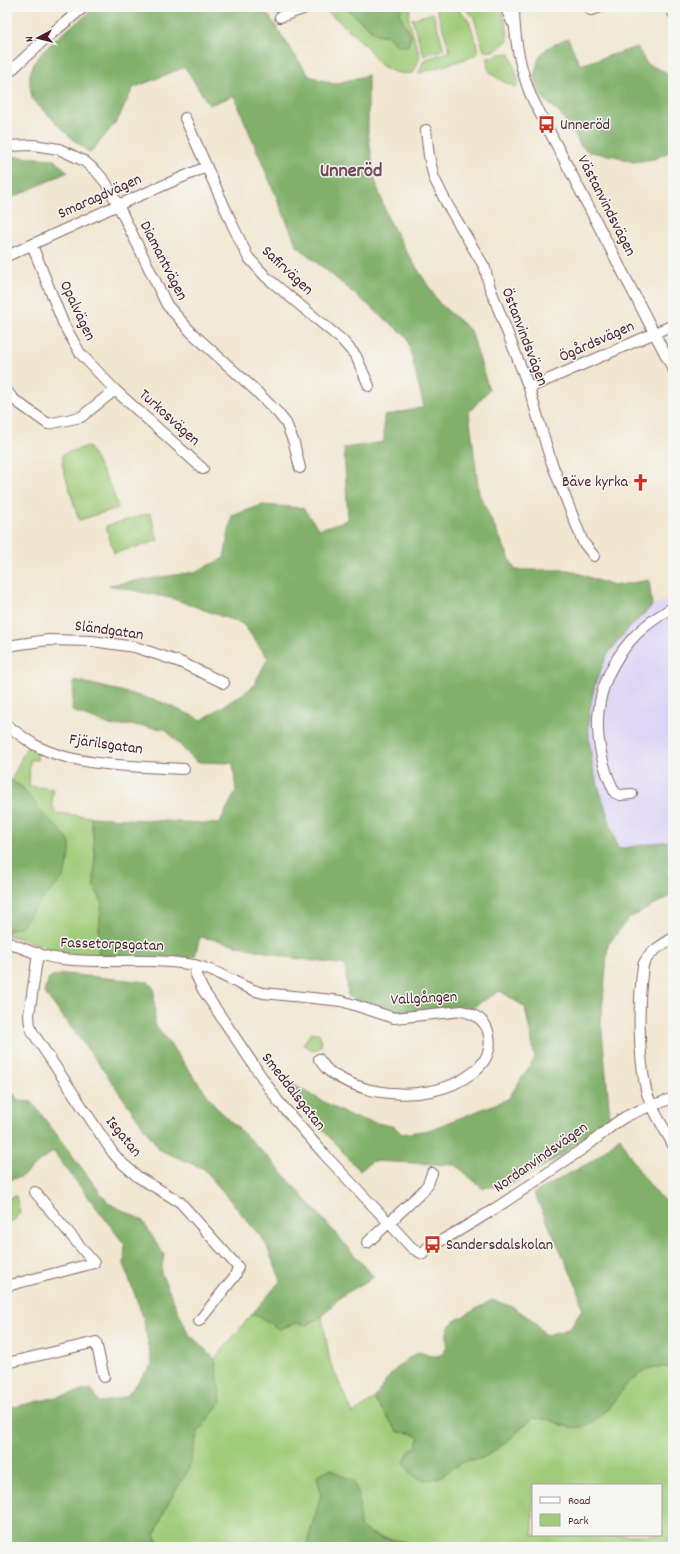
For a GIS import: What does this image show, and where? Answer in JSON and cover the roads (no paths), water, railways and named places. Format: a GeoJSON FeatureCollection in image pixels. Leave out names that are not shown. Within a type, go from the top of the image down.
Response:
{"type":"FeatureCollection","features":[{"type":"Feature","properties":{"kind":"street"},"geometry":{"type":"LineString","coordinates":[[7,74],[84,7]]}},
{"type":"Feature","properties":{"kind":"street"},"geometry":{"type":"LineString","coordinates":[[280,17],[308,7]]}},
{"type":"Feature","properties":{"kind":"street"},"geometry":{"type":"LineString","coordinates":[[505,7],[515,29]]}},
{"type":"Feature","properties":{"kind":"street","name":"Västanvindsvägen"},"geometry":{"type":"LineString","coordinates":[[514,7],[519,60],[531,96],[673,369]]}},
{"type":"Feature","properties":{"kind":"street"},"geometry":{"type":"LineString","coordinates":[[515,29],[520,7]]}},
{"type":"Feature","properties":{"kind":"street"},"geometry":{"type":"LineString","coordinates":[[591,10],[602,7]]}},
{"type":"Feature","properties":{"kind":"street"},"geometry":{"type":"LineString","coordinates":[[671,7],[673,13]]}},
{"type":"Feature","properties":{"kind":"street","name":"Safirvägen"},"geometry":{"type":"LineString","coordinates":[[185,118],[248,257],[266,277],[342,340],[356,356],[369,386]]}},
{"type":"Feature","properties":{"kind":"street","name":"Östanvindsvägen"},"geometry":{"type":"LineString","coordinates":[[426,130],[429,156],[434,178],[447,204],[485,268],[489,285],[529,388],[550,461],[583,542],[594,556]]}},
{"type":"Feature","properties":{"kind":"street","name":"Diamantvägen"},"geometry":{"type":"LineString","coordinates":[[7,146],[33,145],[59,149],[84,161],[97,172],[106,183],[118,205],[167,306],[191,332],[268,401],[278,413],[286,424],[294,443],[300,468]]}},
{"type":"Feature","properties":{"kind":"street","name":"Smaragdvägen"},"geometry":{"type":"LineString","coordinates":[[7,256],[118,205],[206,167]]}},
{"type":"Feature","properties":{"kind":"street","name":"Opalvägen"},"geometry":{"type":"LineString","coordinates":[[32,245],[64,325],[80,353],[116,390]]}},
{"type":"Feature","properties":{"kind":"street","name":"Ögårdsvägen"},"geometry":{"type":"LineString","coordinates":[[529,388],[673,325]]}},
{"type":"Feature","properties":{"kind":"street"},"geometry":{"type":"LineString","coordinates":[[7,391],[13,399],[48,424],[81,417],[116,390]]}},
{"type":"Feature","properties":{"kind":"street","name":"Turkosvägen"},"geometry":{"type":"LineString","coordinates":[[116,390],[202,469]]}},
{"type":"Feature","properties":{"kind":"street"},"geometry":{"type":"LineString","coordinates":[[632,794],[620,795],[615,793],[602,763],[597,729],[597,712],[600,696],[609,672],[632,638],[651,622],[673,607]]}},
{"type":"Feature","properties":{"kind":"street","name":"Sländgatan"},"geometry":{"type":"LineString","coordinates":[[7,646],[48,640],[92,641],[135,647],[180,662],[224,683]]}},
{"type":"Feature","properties":{"kind":"street","name":"Fjärilsgatan"},"geometry":{"type":"LineString","coordinates":[[7,725],[36,745],[66,757],[101,762],[184,769]]}},
{"type":"Feature","properties":{"kind":"street"},"geometry":{"type":"LineString","coordinates":[[673,938],[653,951],[642,965],[640,1038],[646,1090],[652,1106],[673,1145]]}},
{"type":"Feature","properties":{"kind":"street","name":"Fassetorpsgatan"},"geometry":{"type":"LineString","coordinates":[[7,942],[38,953],[63,959],[178,962],[195,965]]}},
{"type":"Feature","properties":{"kind":"street","name":"Isgatan"},"geometry":{"type":"LineString","coordinates":[[38,953],[29,1015],[30,1026],[33,1033],[109,1147],[121,1162],[138,1177],[180,1202],[238,1267],[235,1276],[199,1321]]}},
{"type":"Feature","properties":{"kind":"street","name":"Vallgången"},"geometry":{"type":"LineString","coordinates":[[195,965],[211,969],[251,990],[263,993],[342,1001],[394,1018],[462,1011],[472,1014],[478,1018],[489,1033],[490,1042],[488,1056],[475,1071],[454,1083],[432,1091],[395,1093],[371,1090],[354,1085],[328,1071],[319,1059]]}},
{"type":"Feature","properties":{"kind":"street","name":"Smeddalsgatan"},"geometry":{"type":"LineString","coordinates":[[195,965],[196,975],[203,990],[278,1101],[324,1154],[412,1248],[425,1251]]}},
{"type":"Feature","properties":{"kind":"street","name":"Nordanvindsvägen"},"geometry":{"type":"LineString","coordinates":[[425,1251],[493,1209],[588,1146],[625,1117],[643,1108],[673,1098]]}},
{"type":"Feature","properties":{"kind":"street"},"geometry":{"type":"LineString","coordinates":[[366,1243],[422,1192],[428,1184],[432,1173]]}},
{"type":"Feature","properties":{"kind":"street"},"geometry":{"type":"LineString","coordinates":[[7,1286],[94,1263],[35,1192]]}},
{"type":"Feature","properties":{"kind":"street"},"geometry":{"type":"LineString","coordinates":[[7,1363],[96,1342],[104,1377]]}},
{"type":"Feature","properties":{"kind":"place","name":"Unneröd"},"geometry":{"type":"Point","coordinates":[547,125]}},
{"type":"Feature","properties":{"kind":"place","name":"Bäve kyrka"},"geometry":{"type":"Point","coordinates":[641,482]}},
{"type":"Feature","properties":{"kind":"place","name":"Sandersdalskolan"},"geometry":{"type":"Point","coordinates":[433,1245]}},
{"type":"Feature","properties":{"kind":"district","name":"Unneröd"},"geometry":{"type":"Point","coordinates":[351,172]}}]}
